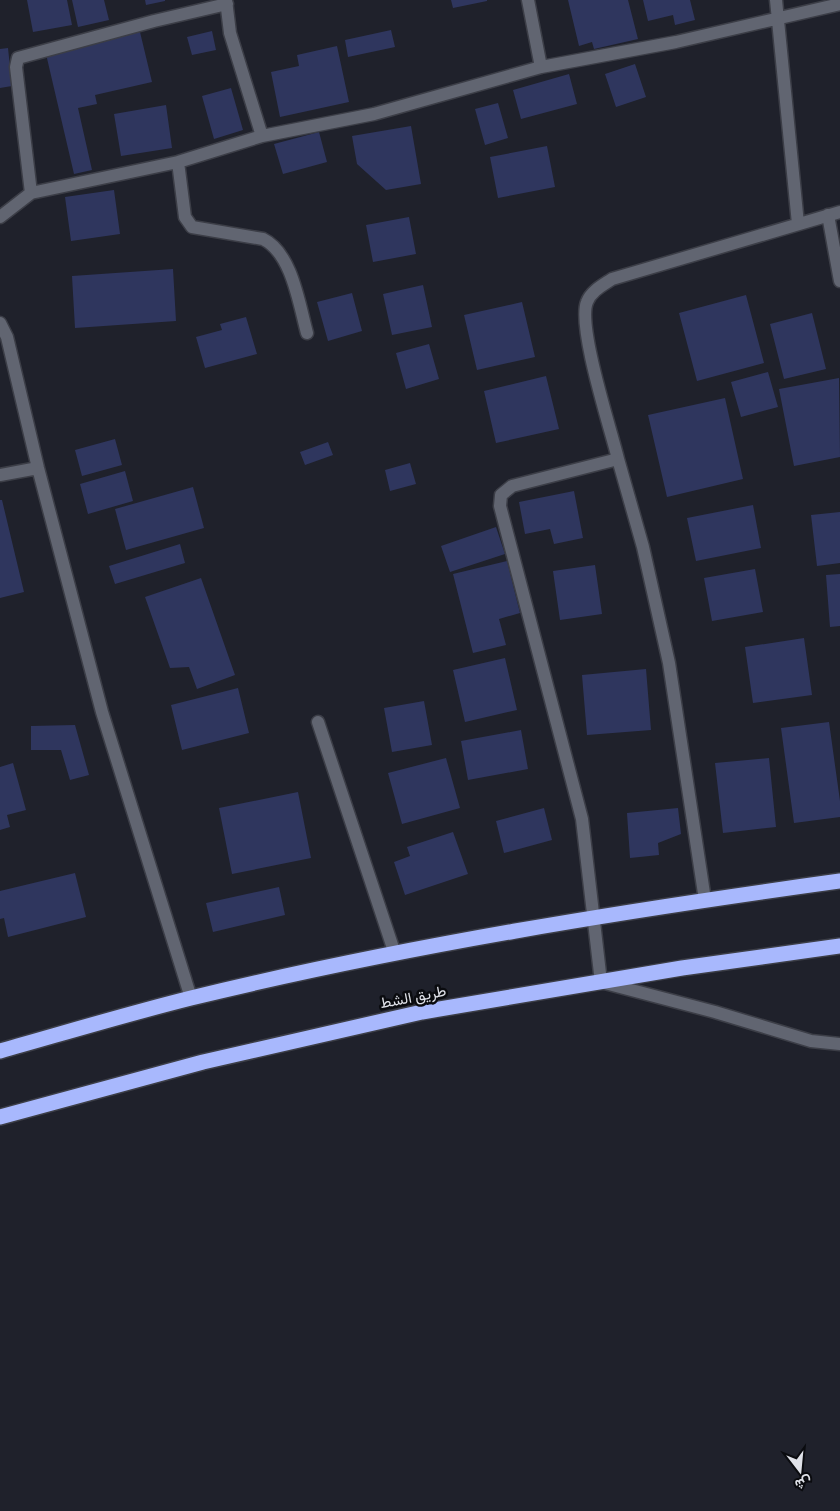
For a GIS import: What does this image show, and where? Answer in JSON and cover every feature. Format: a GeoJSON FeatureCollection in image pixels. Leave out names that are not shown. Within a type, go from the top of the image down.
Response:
{"type":"FeatureCollection","features":[{"type":"Feature","properties":{"kind":"highway"},"geometry":{"type":"LineString","coordinates":[[0,1051],[191,998],[395,954],[705,900],[840,881]]}},
{"type":"Feature","properties":{"kind":"highway","name":"طريق الشط"},"geometry":{"type":"LineString","coordinates":[[0,1117],[202,1062],[422,1012],[682,968],[840,946]]}},
{"type":"Feature","properties":{"kind":"street"},"geometry":{"type":"LineString","coordinates":[[528,0],[541,67]]}},
{"type":"Feature","properties":{"kind":"street"},"geometry":{"type":"LineString","coordinates":[[776,0],[798,224]]}},
{"type":"Feature","properties":{"kind":"street"},"geometry":{"type":"LineString","coordinates":[[31,193],[16,67],[18,58],[226,2],[230,33],[262,136]]}},
{"type":"Feature","properties":{"kind":"street"},"geometry":{"type":"LineString","coordinates":[[0,217],[31,193],[178,162],[262,136],[374,114],[541,67],[778,20],[840,4]]}},
{"type":"Feature","properties":{"kind":"street"},"geometry":{"type":"LineString","coordinates":[[178,162],[182,202],[188,223],[192,227],[263,238],[272,243],[284,256],[307,333]]}},
{"type":"Feature","properties":{"kind":"street"},"geometry":{"type":"LineString","coordinates":[[705,900],[669,663],[643,547],[594,366],[584,309],[587,299],[612,279],[834,214],[840,280]]}},
{"type":"Feature","properties":{"kind":"street"},"geometry":{"type":"LineString","coordinates":[[0,323],[7,337],[38,468],[102,712],[191,998]]}},
{"type":"Feature","properties":{"kind":"street"},"geometry":{"type":"LineString","coordinates":[[618,459],[512,486],[504,491],[499,500],[582,819],[601,982],[715,1012],[811,1041],[840,1044]]}},
{"type":"Feature","properties":{"kind":"street"},"geometry":{"type":"LineString","coordinates":[[0,475],[38,468]]}},
{"type":"Feature","properties":{"kind":"street"},"geometry":{"type":"LineString","coordinates":[[318,722],[395,954]]}},
{"type":"Feature","properties":{"kind":"building"},"geometry":{"type":"Polygon","coordinates":[[[27,0],[67,0],[72,25],[33,32],[27,0]]]}},
{"type":"Feature","properties":{"kind":"building"},"geometry":{"type":"Polygon","coordinates":[[[72,0],[104,0],[109,20],[78,27],[72,0]]]}},
{"type":"Feature","properties":{"kind":"building"},"geometry":{"type":"Polygon","coordinates":[[[145,0],[165,0],[165,1],[146,5],[145,0]]]}},
{"type":"Feature","properties":{"kind":"building"},"geometry":{"type":"Polygon","coordinates":[[[451,0],[487,0],[487,1],[453,8],[451,0]]]}},
{"type":"Feature","properties":{"kind":"building"},"geometry":{"type":"Polygon","coordinates":[[[568,0],[628,0],[638,39],[594,49],[592,42],[579,46],[568,0]]]}},
{"type":"Feature","properties":{"kind":"building"},"geometry":{"type":"Polygon","coordinates":[[[643,0],[690,0],[695,20],[675,25],[673,15],[648,21],[643,0]]]}},
{"type":"Feature","properties":{"kind":"building"},"geometry":{"type":"Polygon","coordinates":[[[391,30],[395,47],[348,57],[345,40],[391,30]]]}},
{"type":"Feature","properties":{"kind":"building"},"geometry":{"type":"Polygon","coordinates":[[[212,31],[216,50],[192,55],[187,37],[212,31]]]}},
{"type":"Feature","properties":{"kind":"building"},"geometry":{"type":"Polygon","coordinates":[[[140,32],[152,82],[95,95],[97,104],[78,108],[92,170],[74,174],[46,54],[140,32]]]}},
{"type":"Feature","properties":{"kind":"building"},"geometry":{"type":"Polygon","coordinates":[[[337,46],[349,102],[280,117],[271,72],[299,66],[297,55],[337,46]]]}},
{"type":"Feature","properties":{"kind":"building"},"geometry":{"type":"Polygon","coordinates":[[[8,48],[12,86],[0,88],[0,49],[8,48]]]}},
{"type":"Feature","properties":{"kind":"building"},"geometry":{"type":"Polygon","coordinates":[[[635,64],[646,97],[616,107],[605,74],[635,64]]]}},
{"type":"Feature","properties":{"kind":"building"},"geometry":{"type":"Polygon","coordinates":[[[569,74],[577,104],[521,119],[513,90],[569,74]]]}},
{"type":"Feature","properties":{"kind":"building"},"geometry":{"type":"Polygon","coordinates":[[[231,88],[243,130],[214,139],[202,96],[231,88]]]}},
{"type":"Feature","properties":{"kind":"building"},"geometry":{"type":"Polygon","coordinates":[[[498,103],[508,138],[485,145],[475,109],[498,103]]]}},
{"type":"Feature","properties":{"kind":"building"},"geometry":{"type":"Polygon","coordinates":[[[166,105],[172,148],[121,156],[114,114],[166,105]]]}},
{"type":"Feature","properties":{"kind":"building"},"geometry":{"type":"Polygon","coordinates":[[[411,126],[421,184],[386,190],[357,164],[352,136],[411,126]]]}},
{"type":"Feature","properties":{"kind":"building"},"geometry":{"type":"Polygon","coordinates":[[[319,132],[327,162],[283,174],[274,144],[319,132]]]}},
{"type":"Feature","properties":{"kind":"building"},"geometry":{"type":"Polygon","coordinates":[[[547,146],[555,187],[498,198],[490,157],[547,146]]]}},
{"type":"Feature","properties":{"kind":"building"},"geometry":{"type":"Polygon","coordinates":[[[114,190],[120,234],[71,241],[65,197],[114,190]]]}},
{"type":"Feature","properties":{"kind":"building"},"geometry":{"type":"Polygon","coordinates":[[[409,217],[416,254],[373,262],[366,225],[409,217]]]}},
{"type":"Feature","properties":{"kind":"building"},"geometry":{"type":"Polygon","coordinates":[[[173,269],[176,321],[75,328],[72,276],[173,269]]]}},
{"type":"Feature","properties":{"kind":"building"},"geometry":{"type":"Polygon","coordinates":[[[423,285],[432,327],[392,335],[383,294],[423,285]]]}},
{"type":"Feature","properties":{"kind":"building"},"geometry":{"type":"Polygon","coordinates":[[[352,293],[362,331],[328,341],[317,302],[352,293]]]}},
{"type":"Feature","properties":{"kind":"building"},"geometry":{"type":"Polygon","coordinates":[[[746,295],[764,363],[697,381],[679,313],[746,295]]]}},
{"type":"Feature","properties":{"kind":"building"},"geometry":{"type":"Polygon","coordinates":[[[522,302],[535,357],[477,370],[464,315],[522,302]]]}},
{"type":"Feature","properties":{"kind":"building"},"geometry":{"type":"Polygon","coordinates":[[[812,313],[826,369],[784,379],[770,324],[812,313]]]}},
{"type":"Feature","properties":{"kind":"building"},"geometry":{"type":"Polygon","coordinates":[[[246,317],[257,354],[205,368],[196,337],[222,330],[220,324],[246,317]]]}},
{"type":"Feature","properties":{"kind":"building"},"geometry":{"type":"Polygon","coordinates":[[[429,344],[439,379],[406,389],[396,353],[429,344]]]}},
{"type":"Feature","properties":{"kind":"building"},"geometry":{"type":"Polygon","coordinates":[[[768,372],[778,407],[741,417],[731,382],[768,372]]]}},
{"type":"Feature","properties":{"kind":"building"},"geometry":{"type":"Polygon","coordinates":[[[546,376],[559,429],[496,443],[484,391],[546,376]]]}},
{"type":"Feature","properties":{"kind":"building"},"geometry":{"type":"Polygon","coordinates":[[[839,378],[840,457],[794,466],[779,389],[839,378]]]}},
{"type":"Feature","properties":{"kind":"building"},"geometry":{"type":"Polygon","coordinates":[[[725,398],[743,479],[667,497],[648,415],[725,398]]]}},
{"type":"Feature","properties":{"kind":"building"},"geometry":{"type":"Polygon","coordinates":[[[115,439],[122,465],[82,476],[75,450],[115,439]]]}},
{"type":"Feature","properties":{"kind":"building"},"geometry":{"type":"Polygon","coordinates":[[[328,442],[333,455],[305,465],[300,452],[328,442]]]}},
{"type":"Feature","properties":{"kind":"building"},"geometry":{"type":"Polygon","coordinates":[[[410,463],[416,484],[390,491],[385,470],[410,463]]]}},
{"type":"Feature","properties":{"kind":"building"},"geometry":{"type":"Polygon","coordinates":[[[125,471],[133,501],[88,514],[80,484],[125,471]]]}},
{"type":"Feature","properties":{"kind":"building"},"geometry":{"type":"Polygon","coordinates":[[[193,487],[204,528],[126,550],[115,509],[193,487]]]}},
{"type":"Feature","properties":{"kind":"building"},"geometry":{"type":"Polygon","coordinates":[[[574,491],[583,538],[554,544],[550,529],[525,534],[519,502],[574,491]]]}},
{"type":"Feature","properties":{"kind":"building"},"geometry":{"type":"Polygon","coordinates":[[[0,500],[2,500],[24,592],[0,598],[0,500]]]}},
{"type":"Feature","properties":{"kind":"building"},"geometry":{"type":"Polygon","coordinates":[[[753,505],[761,548],[696,561],[687,518],[753,505]]]}},
{"type":"Feature","properties":{"kind":"building"},"geometry":{"type":"Polygon","coordinates":[[[840,512],[840,563],[817,566],[811,515],[840,512]]]}},
{"type":"Feature","properties":{"kind":"building"},"geometry":{"type":"Polygon","coordinates":[[[496,527],[505,554],[450,572],[441,546],[496,527]]]}},
{"type":"Feature","properties":{"kind":"building"},"geometry":{"type":"Polygon","coordinates":[[[180,544],[185,563],[115,584],[109,566],[180,544]]]}},
{"type":"Feature","properties":{"kind":"building"},"geometry":{"type":"Polygon","coordinates":[[[507,561],[520,613],[499,619],[506,645],[473,653],[453,574],[507,561]]]}},
{"type":"Feature","properties":{"kind":"building"},"geometry":{"type":"Polygon","coordinates":[[[595,565],[602,614],[560,620],[553,571],[595,565]]]}},
{"type":"Feature","properties":{"kind":"building"},"geometry":{"type":"Polygon","coordinates":[[[755,569],[763,612],[712,621],[704,578],[755,569]]]}},
{"type":"Feature","properties":{"kind":"building"},"geometry":{"type":"Polygon","coordinates":[[[840,574],[840,626],[830,627],[826,575],[840,574]]]}},
{"type":"Feature","properties":{"kind":"building"},"geometry":{"type":"Polygon","coordinates":[[[201,578],[235,675],[197,689],[189,667],[170,668],[145,597],[201,578]]]}},
{"type":"Feature","properties":{"kind":"building"},"geometry":{"type":"Polygon","coordinates":[[[804,638],[812,695],[753,703],[745,647],[804,638]]]}},
{"type":"Feature","properties":{"kind":"building"},"geometry":{"type":"Polygon","coordinates":[[[505,658],[517,710],[465,722],[453,670],[505,658]]]}},
{"type":"Feature","properties":{"kind":"building"},"geometry":{"type":"Polygon","coordinates":[[[646,669],[651,730],[587,735],[582,675],[646,669]]]}},
{"type":"Feature","properties":{"kind":"building"},"geometry":{"type":"Polygon","coordinates":[[[238,688],[249,733],[182,750],[171,705],[238,688]]]}},
{"type":"Feature","properties":{"kind":"building"},"geometry":{"type":"Polygon","coordinates":[[[424,701],[432,745],[392,752],[384,708],[424,701]]]}},
{"type":"Feature","properties":{"kind":"building"},"geometry":{"type":"Polygon","coordinates":[[[829,722],[840,801],[840,817],[794,823],[781,728],[829,722]]]}},
{"type":"Feature","properties":{"kind":"building"},"geometry":{"type":"Polygon","coordinates":[[[75,725],[89,775],[70,780],[61,750],[31,750],[31,726],[75,725]]]}},
{"type":"Feature","properties":{"kind":"building"},"geometry":{"type":"Polygon","coordinates":[[[521,730],[528,769],[468,780],[461,741],[521,730]]]}},
{"type":"Feature","properties":{"kind":"building"},"geometry":{"type":"Polygon","coordinates":[[[446,758],[460,808],[402,824],[388,773],[446,758]]]}},
{"type":"Feature","properties":{"kind":"building"},"geometry":{"type":"Polygon","coordinates":[[[769,758],[776,827],[723,833],[715,763],[769,758]]]}},
{"type":"Feature","properties":{"kind":"building"},"geometry":{"type":"Polygon","coordinates":[[[13,763],[26,810],[7,815],[10,827],[0,830],[0,767],[13,763]]]}},
{"type":"Feature","properties":{"kind":"building"},"geometry":{"type":"Polygon","coordinates":[[[298,792],[311,858],[232,874],[219,808],[298,792]]]}},
{"type":"Feature","properties":{"kind":"building"},"geometry":{"type":"Polygon","coordinates":[[[544,808],[552,840],[504,853],[496,821],[544,808]]]}},
{"type":"Feature","properties":{"kind":"building"},"geometry":{"type":"Polygon","coordinates":[[[678,808],[681,834],[658,843],[659,855],[630,858],[627,813],[678,808]]]}},
{"type":"Feature","properties":{"kind":"building"},"geometry":{"type":"Polygon","coordinates":[[[453,832],[468,874],[405,895],[394,862],[410,856],[407,847],[453,832]]]}},
{"type":"Feature","properties":{"kind":"building"},"geometry":{"type":"Polygon","coordinates":[[[75,873],[86,917],[8,937],[4,918],[0,919],[0,891],[75,873]]]}},
{"type":"Feature","properties":{"kind":"building"},"geometry":{"type":"Polygon","coordinates":[[[279,887],[285,915],[213,932],[206,903],[279,887]]]}}]}
